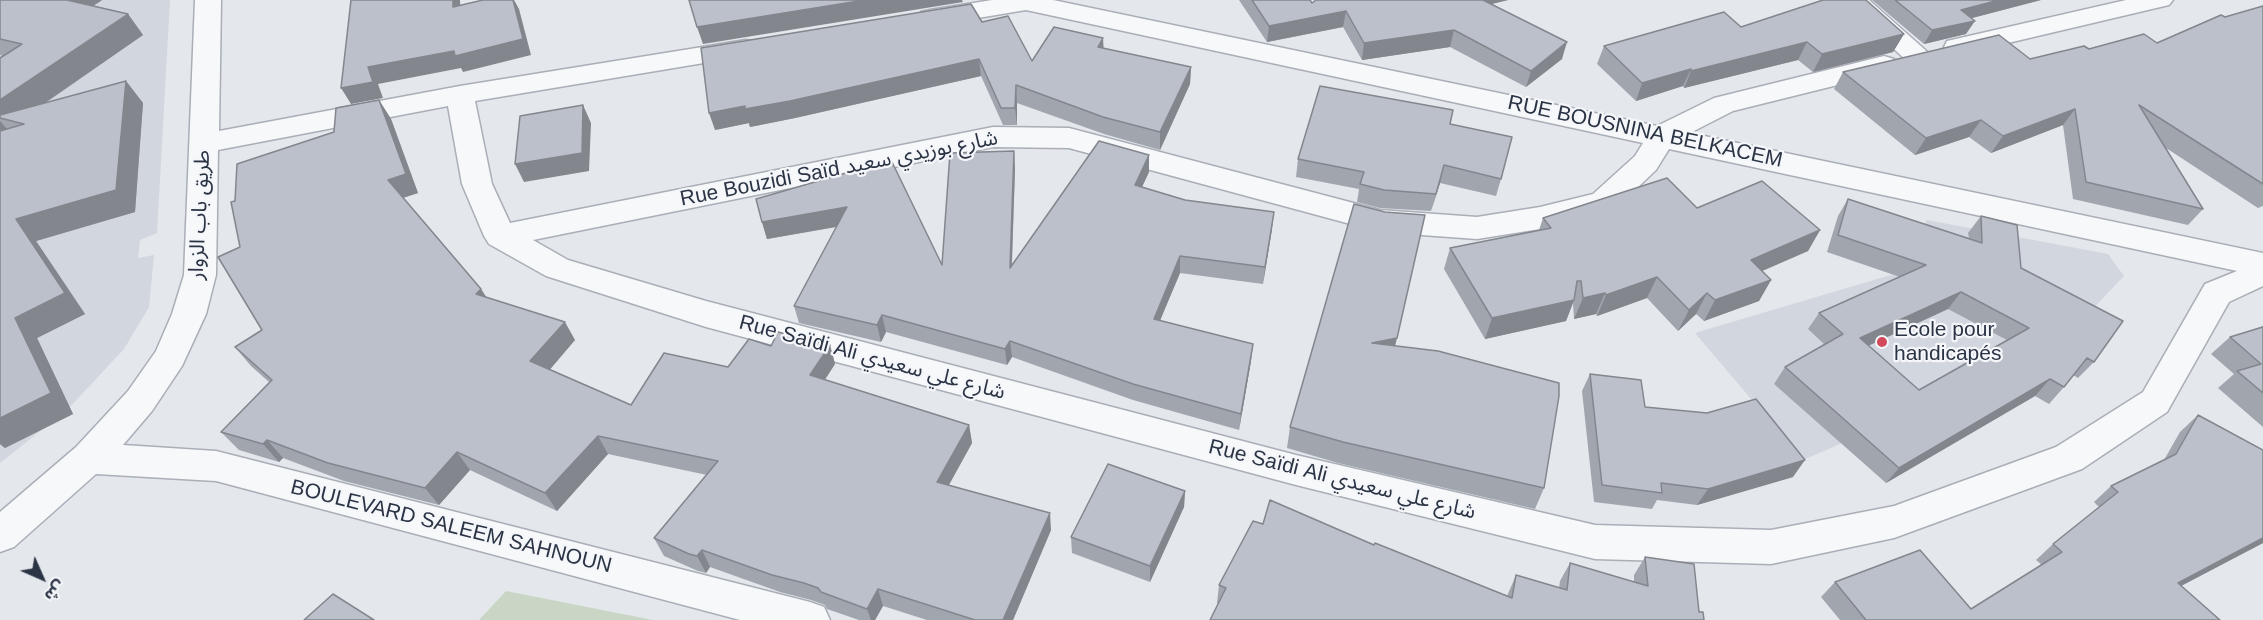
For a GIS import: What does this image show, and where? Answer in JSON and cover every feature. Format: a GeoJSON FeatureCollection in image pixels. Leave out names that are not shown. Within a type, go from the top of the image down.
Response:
{"type":"FeatureCollection","features":[{"type":"Feature","properties":{"kind":"street","name":"طريق باب الزوار"},"geometry":{"type":"LineString","coordinates":[[0,535],[89,458],[140,401],[170,357],[189,314],[200,275],[208,0]]}},
{"type":"Feature","properties":{"kind":"street"},"geometry":{"type":"LineString","coordinates":[[1854,0],[1918,56]]}},
{"type":"Feature","properties":{"kind":"street"},"geometry":{"type":"LineString","coordinates":[[1662,136],[1724,104],[2160,0]]}},
{"type":"Feature","properties":{"kind":"street"},"geometry":{"type":"LineString","coordinates":[[908,21],[1030,1]]}},
{"type":"Feature","properties":{"kind":"street","name":"RUE BOUSNINA BELKACEM"},"geometry":{"type":"LineString","coordinates":[[1030,1],[2263,265]]}},
{"type":"Feature","properties":{"kind":"street"},"geometry":{"type":"LineString","coordinates":[[204,143],[460,95],[766,45]]}},
{"type":"Feature","properties":{"kind":"street"},"geometry":{"type":"LineString","coordinates":[[460,95],[477,184],[501,236]]}},
{"type":"Feature","properties":{"kind":"street","name":"Rue Bouzidi Saïd شارع بوزيدي سعيد"},"geometry":{"type":"LineString","coordinates":[[501,236],[993,137],[1069,138],[1380,221],[1477,228],[1540,218],[1603,202],[1646,163],[1662,136]]}},
{"type":"Feature","properties":{"kind":"street","name":"Rue Saïdi Ali شارع علي سعيدي"},"geometry":{"type":"LineString","coordinates":[[501,236],[557,268],[706,314],[1308,473],[1595,542],[1771,547],[1894,522],[2069,458],[2155,402],[2217,293],[2263,273]]}},
{"type":"Feature","properties":{"kind":"street","name":"BOULEVARD SALEEM SAHNOUN"},"geometry":{"type":"LineString","coordinates":[[89,458],[216,466],[810,620]]}},
{"type":"Feature","properties":{"kind":"shaded area"},"geometry":{"type":"Polygon","coordinates":[[[0,0],[170,0],[157,233],[140,240],[138,258],[154,255],[149,307],[124,349],[68,409],[0,463],[0,0]]]}},
{"type":"Feature","properties":{"kind":"shaded area","name":"Ecole pour handicapés"},"geometry":{"type":"Polygon","coordinates":[[[1927,220],[2108,254],[2124,276],[2052,352],[1803,460],[1695,333],[1894,274],[1927,220]]]}},
{"type":"Feature","properties":{"kind":"green space"},"geometry":{"type":"Polygon","coordinates":[[[506,591],[653,620],[479,620],[506,591]]]}},
{"type":"Feature","properties":{"kind":"building"},"geometry":{"type":"Polygon","coordinates":[[[0,0],[67,0],[128,14],[0,100],[0,58],[22,44],[0,39],[0,0]]]}},
{"type":"Feature","properties":{"kind":"building"},"geometry":{"type":"Polygon","coordinates":[[[351,0],[453,0],[453,7],[483,0],[513,0],[523,39],[455,56],[454,51],[368,67],[373,82],[341,88],[351,0]]]}},
{"type":"Feature","properties":{"kind":"building"},"geometry":{"type":"Polygon","coordinates":[[[689,0],[865,0],[697,27],[689,0]]]}},
{"type":"Feature","properties":{"kind":"building"},"geometry":{"type":"Polygon","coordinates":[[[1252,0],[1310,0],[1312,3],[1316,0],[1483,0],[1567,42],[1531,71],[1454,30],[1364,43],[1346,11],[1269,26],[1252,0]]]}},
{"type":"Feature","properties":{"kind":"building"},"geometry":{"type":"Polygon","coordinates":[[[1823,0],[1866,0],[1904,34],[1822,54],[1807,42],[1642,83],[1604,46],[1724,12],[1741,27],[1823,0]]]}},
{"type":"Feature","properties":{"kind":"building"},"geometry":{"type":"Polygon","coordinates":[[[1895,0],[1999,0],[1961,10],[1975,21],[1932,30],[1895,0]]]}},
{"type":"Feature","properties":{"kind":"building"},"geometry":{"type":"Polygon","coordinates":[[[971,4],[982,22],[1008,16],[1032,61],[1054,27],[1103,38],[1098,47],[1191,67],[1160,132],[1103,117],[1016,85],[1015,108],[1001,108],[979,59],[790,101],[709,113],[701,48],[971,4]]]}},
{"type":"Feature","properties":{"kind":"building"},"geometry":{"type":"Polygon","coordinates":[[[2263,6],[2263,184],[2139,105],[2203,209],[2086,182],[2075,109],[2003,136],[1981,120],[1926,138],[1843,72],[1999,35],[2030,59],[2084,46],[2089,49],[2144,34],[2157,43],[2221,15],[2225,17],[2263,6]]]}},
{"type":"Feature","properties":{"kind":"building"},"geometry":{"type":"Polygon","coordinates":[[[126,81],[116,190],[16,219],[65,293],[15,318],[51,393],[0,418],[0,131],[24,124],[0,118],[0,115],[126,81]]]}},
{"type":"Feature","properties":{"kind":"building"},"geometry":{"type":"Polygon","coordinates":[[[1320,86],[1453,110],[1450,124],[1512,137],[1501,179],[1444,165],[1436,194],[1384,190],[1360,184],[1364,172],[1298,159],[1320,86]]]}},
{"type":"Feature","properties":{"kind":"building"},"geometry":{"type":"Polygon","coordinates":[[[379,100],[406,174],[388,180],[481,289],[476,294],[565,322],[530,361],[631,405],[664,353],[728,367],[749,339],[771,346],[778,332],[830,345],[810,375],[969,425],[937,482],[1050,513],[1003,620],[975,620],[878,589],[867,609],[821,592],[818,588],[804,583],[772,575],[702,550],[697,556],[689,554],[654,538],[718,461],[598,436],[545,493],[457,452],[425,488],[328,463],[267,440],[263,444],[221,432],[272,380],[235,347],[262,330],[218,257],[240,247],[231,202],[235,201],[237,164],[334,132],[336,108],[379,100]]]}},
{"type":"Feature","properties":{"kind":"building"},"geometry":{"type":"Polygon","coordinates":[[[583,105],[582,153],[515,164],[520,116],[583,105]]]}},
{"type":"Feature","properties":{"kind":"building"},"geometry":{"type":"Polygon","coordinates":[[[1099,141],[1149,155],[1135,185],[1185,200],[1274,212],[1265,267],[1180,256],[1154,319],[1253,344],[1241,414],[1133,384],[1010,341],[1005,349],[882,315],[877,325],[794,306],[847,207],[762,222],[756,199],[891,160],[942,265],[950,153],[1014,151],[1010,268],[1099,141]]]}},
{"type":"Feature","properties":{"kind":"building"},"geometry":{"type":"Polygon","coordinates":[[[1667,178],[1697,208],[1762,181],[1820,230],[1751,260],[1771,280],[1715,300],[1707,293],[1689,310],[1657,277],[1606,295],[1605,293],[1583,298],[1581,281],[1577,281],[1574,300],[1492,318],[1450,248],[1551,228],[1543,218],[1667,178]]]}},
{"type":"Feature","properties":{"kind":"building"},"geometry":{"type":"Polygon","coordinates":[[[1848,199],[1982,243],[1981,216],[2017,225],[2021,268],[2123,321],[2094,362],[2087,358],[2064,387],[2050,379],[1899,468],[1785,367],[1843,334],[1819,313],[1926,265],[1838,235],[1848,199]],[[1961,292],[1860,338],[1919,390],[2029,328],[1961,292]]]}},
{"type":"Feature","properties":{"kind":"building"},"geometry":{"type":"Polygon","coordinates":[[[1354,204],[1385,212],[1425,215],[1397,338],[1372,343],[1438,351],[1559,383],[1559,396],[1544,488],[1343,442],[1290,427],[1354,204]]]}},
{"type":"Feature","properties":{"kind":"building"},"geometry":{"type":"Polygon","coordinates":[[[2263,327],[2263,393],[2237,371],[2261,364],[2230,337],[2263,327]]]}},
{"type":"Feature","properties":{"kind":"building"},"geometry":{"type":"Polygon","coordinates":[[[1590,374],[1641,380],[1645,407],[1707,413],[1756,399],[1805,460],[1708,489],[1661,483],[1662,493],[1602,485],[1590,374]]]}},
{"type":"Feature","properties":{"kind":"building"},"geometry":{"type":"Polygon","coordinates":[[[2198,415],[2263,450],[2263,538],[2178,583],[2220,620],[1866,620],[1835,582],[1920,550],[1971,609],[2062,552],[2053,544],[2118,492],[2111,486],[2176,454],[2198,415]]]}},
{"type":"Feature","properties":{"kind":"building"},"geometry":{"type":"Polygon","coordinates":[[[1108,464],[1185,491],[1150,566],[1071,537],[1108,464]]]}},
{"type":"Feature","properties":{"kind":"building"},"geometry":{"type":"Polygon","coordinates":[[[1270,500],[1374,545],[1375,543],[1512,598],[1516,575],[1567,590],[1570,563],[1648,586],[1645,557],[1694,564],[1699,612],[1703,612],[1704,620],[1210,620],[1226,588],[1219,585],[1253,521],[1263,524],[1270,500]]]}},
{"type":"Feature","properties":{"kind":"building"},"geometry":{"type":"Polygon","coordinates":[[[333,594],[374,620],[304,620],[333,594]]]}},
{"type":"Feature","properties":{"kind":"place","name":"Ecole pour handicapés"},"geometry":{"type":"Point","coordinates":[1882,342]}}]}
